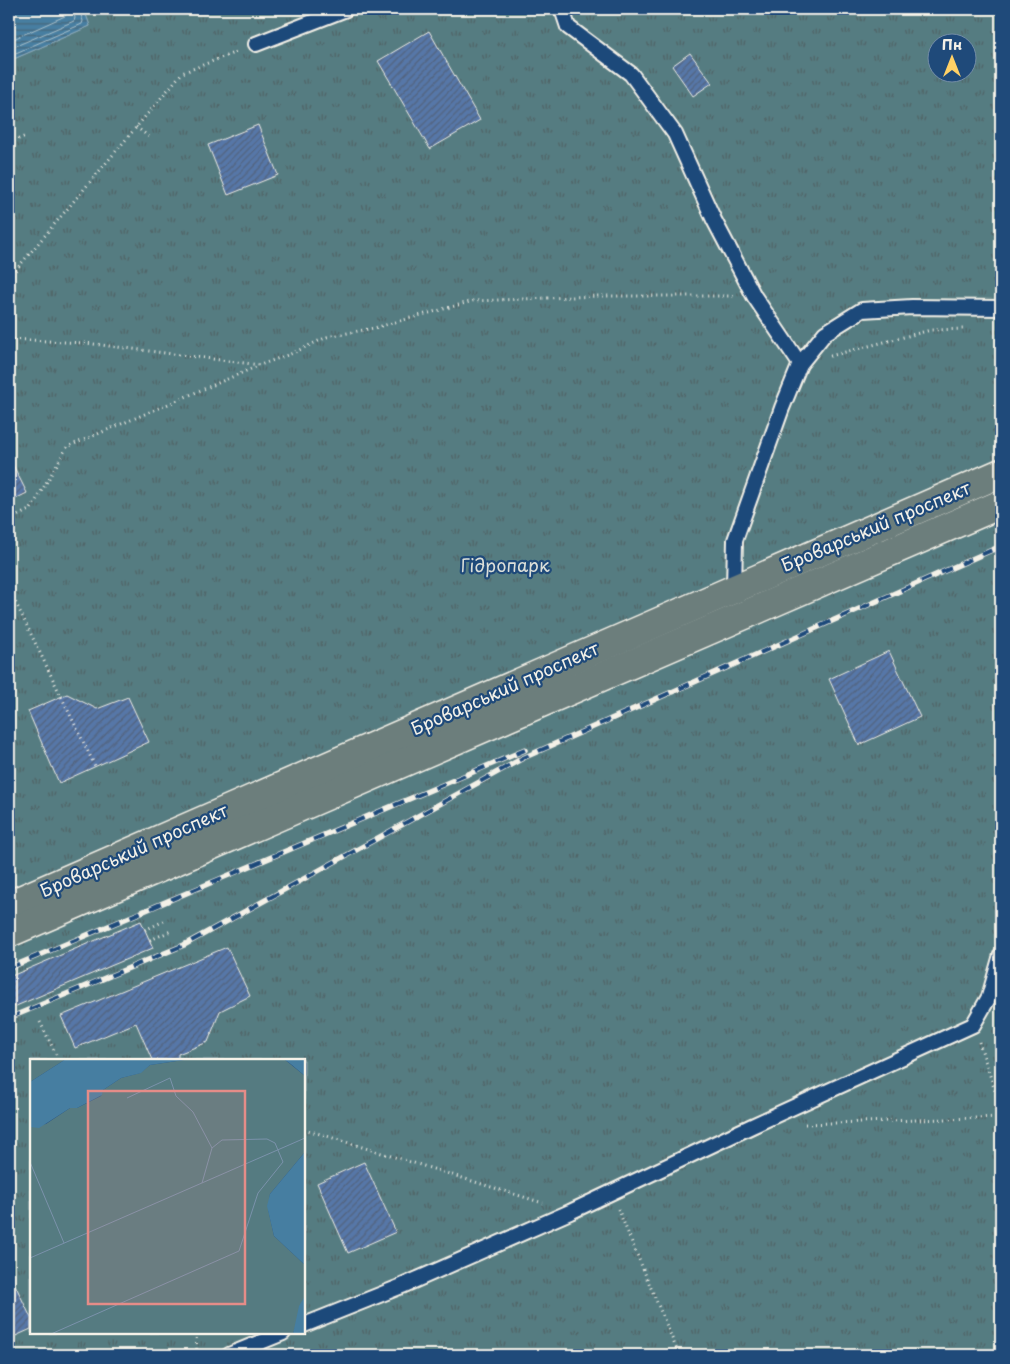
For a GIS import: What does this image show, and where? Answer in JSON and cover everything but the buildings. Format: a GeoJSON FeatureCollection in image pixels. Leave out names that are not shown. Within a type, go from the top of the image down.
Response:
{"type":"FeatureCollection","features":[{"type":"Feature","properties":{"kind":"main road","name":"Броварський проспект"},"geometry":{"type":"LineString","coordinates":[[9,905],[1001,473]]}},
{"type":"Feature","properties":{"kind":"main road","name":"Броварський проспект"},"geometry":{"type":"LineString","coordinates":[[9,933],[1001,504]]}},
{"type":"Feature","properties":{"kind":"lane"},"geometry":{"type":"LineString","coordinates":[[256,44],[346,9]]}},
{"type":"Feature","properties":{"kind":"lane"},"geometry":{"type":"LineString","coordinates":[[562,9],[568,27],[631,74],[675,134],[714,220],[754,296],[800,364]]}},
{"type":"Feature","properties":{"kind":"lane"},"geometry":{"type":"LineString","coordinates":[[734,589],[735,540],[782,408],[800,364],[825,333],[862,310],[912,307],[1001,308]]}},
{"type":"Feature","properties":{"kind":"lane"},"geometry":{"type":"LineString","coordinates":[[305,1325],[402,1286],[570,1212],[752,1126],[974,1025],[989,997],[1001,955]]}},
{"type":"Feature","properties":{"kind":"lane"},"geometry":{"type":"LineString","coordinates":[[229,1355],[281,1334]]}},
{"type":"Feature","properties":{"kind":"path"},"geometry":{"type":"LineString","coordinates":[[9,278],[182,73],[256,44]]}},
{"type":"Feature","properties":{"kind":"path"},"geometry":{"type":"LineString","coordinates":[[136,127],[152,139]]}},
{"type":"Feature","properties":{"kind":"path"},"geometry":{"type":"LineString","coordinates":[[9,143],[26,136]]}},
{"type":"Feature","properties":{"kind":"path"},"geometry":{"type":"LineString","coordinates":[[9,520],[31,509],[67,446],[293,353],[327,337],[374,328],[474,301],[598,296],[754,296]]}},
{"type":"Feature","properties":{"kind":"path"},"geometry":{"type":"LineString","coordinates":[[800,364],[931,330],[975,328]]}},
{"type":"Feature","properties":{"kind":"path"},"geometry":{"type":"LineString","coordinates":[[9,339],[85,343],[260,365]]}},
{"type":"Feature","properties":{"kind":"path"},"geometry":{"type":"LineString","coordinates":[[9,589],[95,766]]}},
{"type":"Feature","properties":{"kind":"path"},"geometry":{"type":"LineString","coordinates":[[145,930],[166,920]]}},
{"type":"Feature","properties":{"kind":"path"},"geometry":{"type":"LineString","coordinates":[[150,940],[171,930]]}},
{"type":"Feature","properties":{"kind":"path"},"geometry":{"type":"LineString","coordinates":[[40,1022],[56,1054]]}},
{"type":"Feature","properties":{"kind":"path"},"geometry":{"type":"LineString","coordinates":[[974,1025],[1001,1108]]}},
{"type":"Feature","properties":{"kind":"path"},"geometry":{"type":"LineString","coordinates":[[802,1124],[1001,1117]]}},
{"type":"Feature","properties":{"kind":"path"},"geometry":{"type":"LineString","coordinates":[[305,1129],[570,1212]]}},
{"type":"Feature","properties":{"kind":"path"},"geometry":{"type":"LineString","coordinates":[[611,1193],[679,1355]]}},
{"type":"Feature","properties":{"kind":"path"},"geometry":{"type":"LineString","coordinates":[[196,1334],[197,1355]]}},
{"type":"Feature","properties":{"kind":"green space","name":"Гідропарк"},"geometry":{"type":"Polygon","coordinates":[[[84,9],[1001,9],[1001,1355],[9,1355],[9,61],[90,26],[84,9]]]}},
{"type":"Feature","properties":{"kind":"water"},"geometry":{"type":"Polygon","coordinates":[[[9,9],[84,9],[90,26],[9,61],[9,9]]]}},
{"type":"Feature","properties":{"kind":"railway"},"geometry":{"type":"LineString","coordinates":[[9,1018],[184,945],[523,758],[1001,546]]}},
{"type":"Feature","properties":{"kind":"railway"},"geometry":{"type":"LineString","coordinates":[[9,968],[525,750]]}}]}
